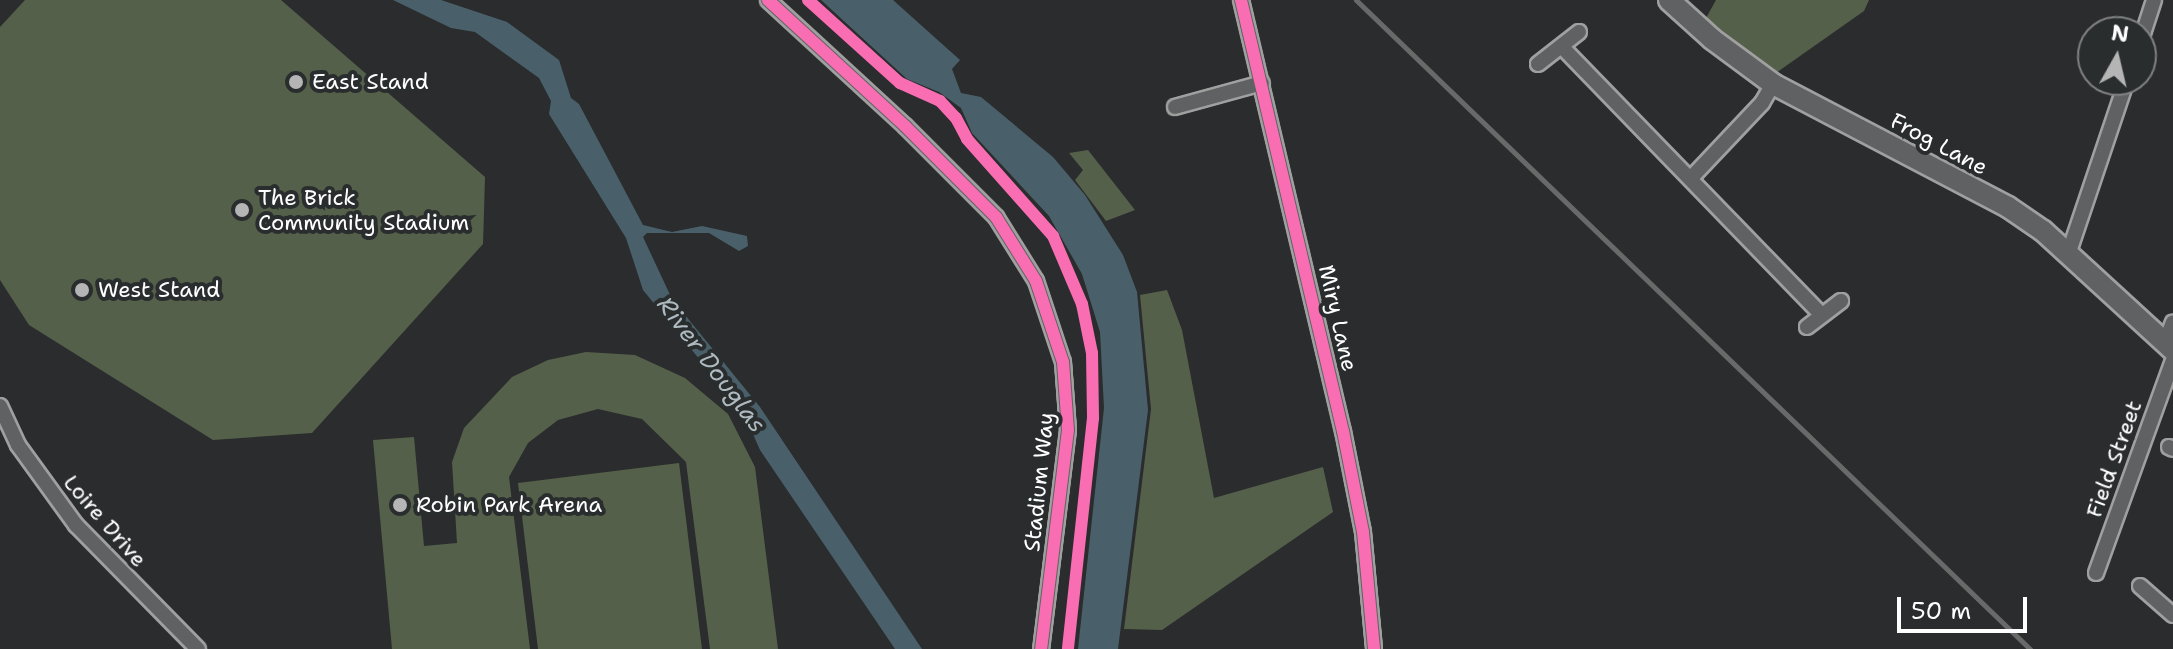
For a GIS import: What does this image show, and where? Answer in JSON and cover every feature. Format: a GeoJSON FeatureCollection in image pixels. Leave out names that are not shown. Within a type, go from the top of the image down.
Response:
{"type":"FeatureCollection","features":[{"type":"Feature","properties":{"kind":"street","name":"Stadium Way"},"geometry":{"type":"LineString","coordinates":[[768,0],[979,200],[1010,237],[1036,281],[1063,362],[1068,430],[1041,649]]}},
{"type":"Feature","properties":{"kind":"street","name":"Miry Lane"},"geometry":{"type":"LineString","coordinates":[[1241,0],[1346,446],[1363,532],[1374,649]]}},
{"type":"Feature","properties":{"kind":"street","name":"Frog Lane"},"geometry":{"type":"LineString","coordinates":[[1669,0],[1712,39],[1773,84],[2008,207],[2069,252],[2170,351]]}},
{"type":"Feature","properties":{"kind":"street"},"geometry":{"type":"LineString","coordinates":[[1538,64],[1563,48],[1579,32]]}},
{"type":"Feature","properties":{"kind":"street"},"geometry":{"type":"LineString","coordinates":[[1563,48],[1692,177],[1821,314]]}},
{"type":"Feature","properties":{"kind":"street"},"geometry":{"type":"LineString","coordinates":[[1175,107],[1262,83]]}},
{"type":"Feature","properties":{"kind":"street"},"geometry":{"type":"LineString","coordinates":[[1692,177],[1773,84]]}},
{"type":"Feature","properties":{"kind":"street"},"geometry":{"type":"LineString","coordinates":[[2069,252],[2122,96]]}},
{"type":"Feature","properties":{"kind":"street"},"geometry":{"type":"LineString","coordinates":[[1807,327],[1841,301]]}},
{"type":"Feature","properties":{"kind":"street","name":"Field Street"},"geometry":{"type":"LineString","coordinates":[[2096,573],[2170,351],[2173,322]]}},
{"type":"Feature","properties":{"kind":"street","name":"Loire Drive"},"geometry":{"type":"LineString","coordinates":[[0,406],[18,445],[76,525],[198,649]]}},
{"type":"Feature","properties":{"kind":"street"},"geometry":{"type":"LineString","coordinates":[[2140,586],[2168,610],[2173,593]]}},
{"type":"Feature","properties":{"kind":"green space","name":"The Brick Community Stadium"},"geometry":{"type":"Polygon","coordinates":[[[25,0],[281,0],[485,177],[483,244],[312,433],[213,440],[29,325],[0,280],[0,27],[25,0]]]}},
{"type":"Feature","properties":{"kind":"green space"},"geometry":{"type":"Polygon","coordinates":[[[1716,0],[1869,0],[1864,11],[1776,73],[1706,18],[1716,0]]]}},
{"type":"Feature","properties":{"kind":"green space"},"geometry":{"type":"Polygon","coordinates":[[[1088,150],[1135,210],[1106,221],[1075,180],[1083,170],[1069,153],[1088,150]]]}},
{"type":"Feature","properties":{"kind":"green space"},"geometry":{"type":"Polygon","coordinates":[[[1167,290],[1182,330],[1214,498],[1323,467],[1333,512],[1162,630],[1124,629],[1151,409],[1140,295],[1167,290]]]}},
{"type":"Feature","properties":{"kind":"green space","name":"Robin Park Arena"},"geometry":{"type":"Polygon","coordinates":[[[586,352],[635,355],[685,378],[728,414],[755,467],[778,649],[710,649],[686,462],[642,419],[598,409],[558,420],[528,443],[509,477],[530,649],[392,649],[373,440],[414,437],[424,546],[457,543],[452,462],[464,428],[512,377],[548,360],[586,352]]]}},
{"type":"Feature","properties":{"kind":"green space"},"geometry":{"type":"Polygon","coordinates":[[[679,463],[702,649],[538,649],[518,483],[679,463]]]}},
{"type":"Feature","properties":{"kind":"water","name":"River Douglas"},"geometry":{"type":"Polygon","coordinates":[[[393,0],[441,0],[507,22],[559,60],[571,98],[579,104],[643,225],[672,232],[702,226],[747,236],[748,246],[739,251],[709,233],[647,233],[643,237],[672,299],[760,407],[922,649],[895,649],[760,450],[744,414],[643,290],[626,238],[549,114],[551,101],[539,78],[475,32],[451,28],[393,0]]]}},
{"type":"Feature","properties":{"kind":"water"},"geometry":{"type":"Polygon","coordinates":[[[821,0],[893,0],[960,60],[952,69],[961,93],[981,97],[1053,157],[1085,195],[1123,255],[1137,292],[1148,410],[1118,649],[1078,649],[1104,408],[1100,332],[1082,274],[1049,216],[972,133],[961,108],[939,92],[907,79],[821,0]]]}},
{"type":"Feature","properties":{"kind":"railway"},"geometry":{"type":"LineString","coordinates":[[1356,0],[2030,649]]}},
{"type":"Feature","properties":{"kind":"cycle path"},"geometry":{"type":"LineString","coordinates":[[768,0],[905,126],[996,217],[1036,281],[1063,362],[1068,430],[1041,649]]}},
{"type":"Feature","properties":{"kind":"cycle path"},"geometry":{"type":"LineString","coordinates":[[808,0],[900,83],[940,101],[956,118],[967,139],[1053,236],[1082,304],[1092,353],[1093,418],[1068,649]]}},
{"type":"Feature","properties":{"kind":"cycle path"},"geometry":{"type":"LineString","coordinates":[[1241,0],[1343,431],[1363,532],[1374,649]]}},
{"type":"Feature","properties":{"kind":"place","name":"East Stand"},"geometry":{"type":"Point","coordinates":[296,82]}},
{"type":"Feature","properties":{"kind":"place","name":"The Brick Community Stadium"},"geometry":{"type":"Point","coordinates":[242,210]}},
{"type":"Feature","properties":{"kind":"place","name":"West Stand"},"geometry":{"type":"Point","coordinates":[82,290]}},
{"type":"Feature","properties":{"kind":"place","name":"Robin Park Arena"},"geometry":{"type":"Point","coordinates":[400,505]}}]}
